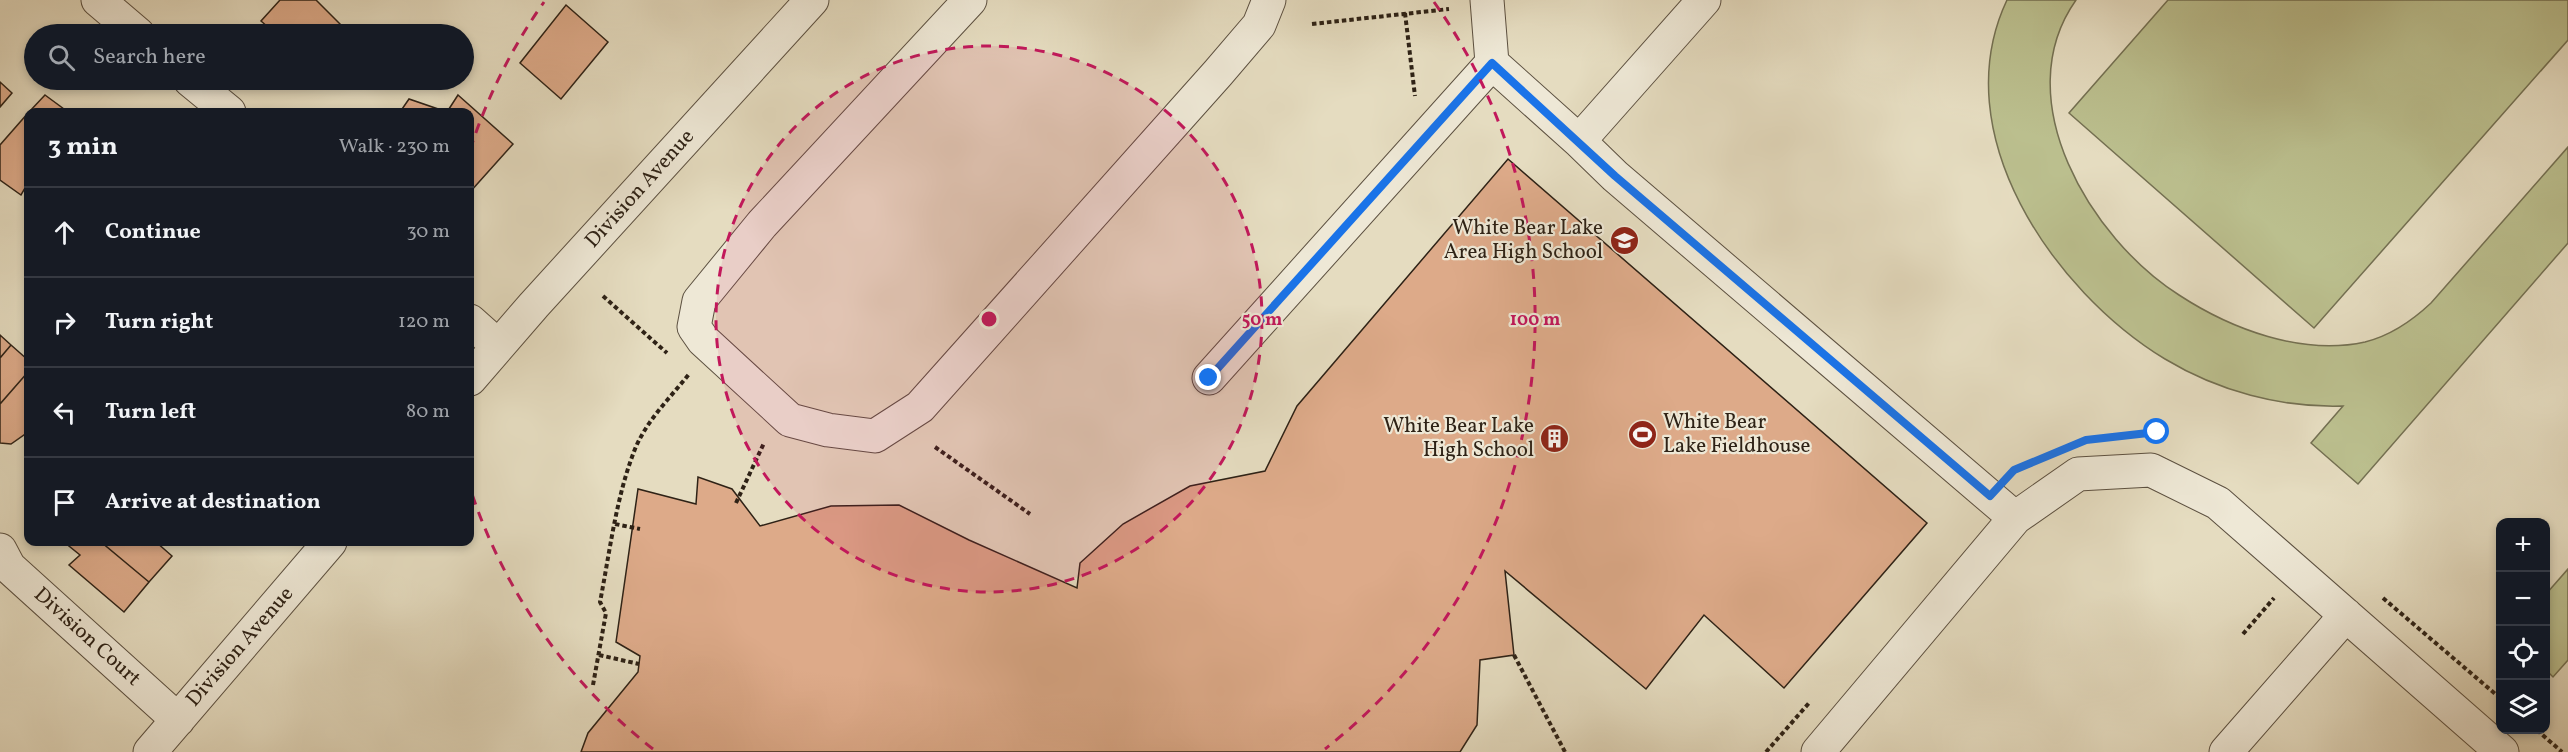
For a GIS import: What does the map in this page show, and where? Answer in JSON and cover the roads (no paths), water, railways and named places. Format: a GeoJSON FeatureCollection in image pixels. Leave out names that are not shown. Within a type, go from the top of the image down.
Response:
{"type":"FeatureCollection","features":[{"type":"Feature","properties":{"kind":"street"},"geometry":{"type":"LineString","coordinates":[[98,0],[126,24]]}},
{"type":"Feature","properties":{"kind":"street","name":"Division Avenue"},"geometry":{"type":"LineString","coordinates":[[474,374],[812,0]]}},
{"type":"Feature","properties":{"kind":"street"},"geometry":{"type":"LineString","coordinates":[[970,0],[762,224],[699,301],[694,327],[703,340],[790,420],[828,430],[875,436],[920,407],[1218,73],[1259,25],[1269,0]]}},
{"type":"Feature","properties":{"kind":"street"},"geometry":{"type":"LineString","coordinates":[[1487,0],[1492,63],[1624,183],[2015,518]]}},
{"type":"Feature","properties":{"kind":"street"},"geometry":{"type":"LineString","coordinates":[[1579,141],[1704,0]]}},
{"type":"Feature","properties":{"kind":"street"},"geometry":{"type":"LineString","coordinates":[[1209,378],[1492,63]]}},
{"type":"Feature","properties":{"kind":"street"},"geometry":{"type":"LineString","coordinates":[[202,90],[223,108]]}},
{"type":"Feature","properties":{"kind":"street"},"geometry":{"type":"LineString","coordinates":[[474,325],[498,346]]}},
{"type":"Feature","properties":{"kind":"street"},"geometry":{"type":"LineString","coordinates":[[1818,752],[2015,518],[2078,474],[2151,470],[2218,503],[2502,752]]}},
{"type":"Feature","properties":{"kind":"street","name":"Division Avenue"},"geometry":{"type":"LineString","coordinates":[[150,752],[327,546]]}},
{"type":"Feature","properties":{"kind":"street","name":"Division Court"},"geometry":{"type":"LineString","coordinates":[[0,550],[9,567],[178,720]]}},
{"type":"Feature","properties":{"kind":"street"},"geometry":{"type":"LineString","coordinates":[[2226,752],[2346,615]]}},
{"type":"Feature","properties":{"kind":"place","name":"White Bear Lake Area High School"},"geometry":{"type":"Point","coordinates":[1624,240]}},
{"type":"Feature","properties":{"kind":"place","name":"White Bear Lake Fieldhouse"},"geometry":{"type":"Point","coordinates":[1642,434]}},
{"type":"Feature","properties":{"kind":"place","name":"White Bear Lake High School"},"geometry":{"type":"Point","coordinates":[1555,438]}}]}
